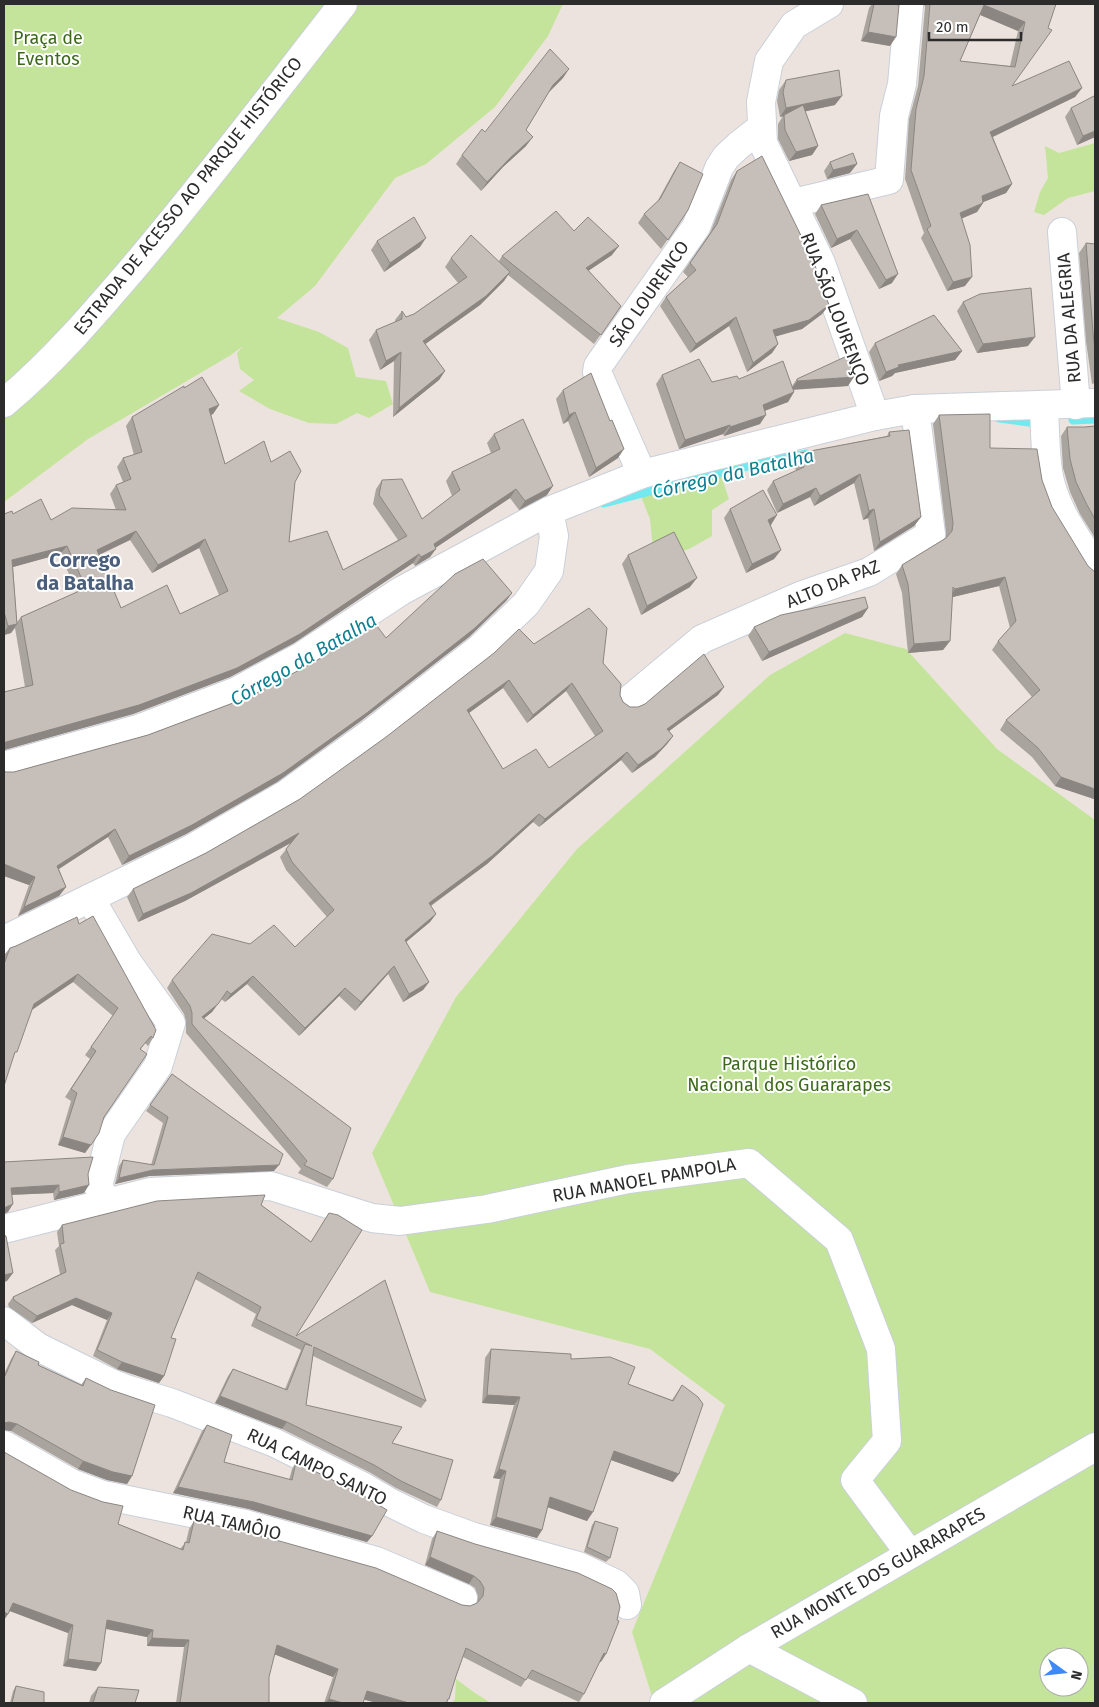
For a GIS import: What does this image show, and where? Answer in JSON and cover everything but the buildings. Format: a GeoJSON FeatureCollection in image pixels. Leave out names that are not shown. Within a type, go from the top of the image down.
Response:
{"type":"FeatureCollection","features":[{"type":"Feature","properties":{"kind":"street","name":"ESTRADA DE ACESSO AO PARQUE HISTÓRICO"},"geometry":{"type":"LineString","coordinates":[[4,403],[20,390],[76,334],[157,239],[343,4]]}},
{"type":"Feature","properties":{"kind":"street","name":"RUA SÃO LOURENÇO"},"geometry":{"type":"LineString","coordinates":[[829,4],[794,25],[769,61],[761,102],[763,143],[821,263],[875,416]]}},
{"type":"Feature","properties":{"kind":"street"},"geometry":{"type":"LineString","coordinates":[[792,203],[889,180],[894,116],[902,84],[914,9]]}},
{"type":"Feature","properties":{"kind":"street","name":"SÃO LOURENCO"},"geometry":{"type":"LineString","coordinates":[[642,474],[597,372],[598,366],[696,227],[719,168],[726,157],[738,145],[762,127]]}},
{"type":"Feature","properties":{"kind":"street","name":"RUA DA ALEGRIA"},"geometry":{"type":"LineString","coordinates":[[1062,232],[1086,404]]}},
{"type":"Feature","properties":{"kind":"street"},"geometry":{"type":"LineString","coordinates":[[4,766],[138,729],[237,691],[302,656],[401,591],[549,511],[642,474],[875,416],[915,409],[1086,404]]}},
{"type":"Feature","properties":{"kind":"street"},"geometry":{"type":"LineString","coordinates":[[1044,406],[1048,472],[1054,496],[1095,568]]}},
{"type":"Feature","properties":{"kind":"street","name":"ALTO DA PAZ"},"geometry":{"type":"LineString","coordinates":[[629,700],[702,639],[800,596],[869,572],[931,534],[915,409]]}},
{"type":"Feature","properties":{"kind":"street"},"geometry":{"type":"LineString","coordinates":[[4,940],[193,848],[285,795],[371,733],[479,648],[526,604],[549,572],[554,536],[549,511]]}},
{"type":"Feature","properties":{"kind":"street"},"geometry":{"type":"LineString","coordinates":[[4,1229],[107,1203],[98,1186],[111,1134],[158,1066],[171,1023],[128,963],[90,898]]}},
{"type":"Feature","properties":{"kind":"street","name":"RUA MANOEL PAMPOLA"},"geometry":{"type":"LineString","coordinates":[[107,1203],[150,1192],[271,1186],[372,1218],[400,1221],[487,1209],[628,1179],[749,1162],[839,1240],[881,1349],[887,1441],[855,1480],[910,1554]]}},
{"type":"Feature","properties":{"kind":"street","name":"RUA CAMPO SANTO"},"geometry":{"type":"LineString","coordinates":[[4,1321],[38,1348],[111,1383],[172,1403],[275,1443],[424,1519],[474,1537],[578,1566],[616,1584],[625,1593],[627,1605]]}},
{"type":"Feature","properties":{"kind":"street","name":"RUA TAMÔIO"},"geometry":{"type":"LineString","coordinates":[[4,1445],[71,1483],[103,1495],[245,1524],[376,1561],[463,1598]]}},
{"type":"Feature","properties":{"kind":"street","name":"RUA MONTE DOS GUARARAPES"},"geometry":{"type":"LineString","coordinates":[[664,1703],[749,1648],[1095,1447]]}},
{"type":"Feature","properties":{"kind":"street"},"geometry":{"type":"LineString","coordinates":[[749,1648],[853,1703]]}},
{"type":"Feature","properties":{"kind":"green space","name":"Praça de Eventos"},"geometry":{"type":"Polygon","coordinates":[[[4,4],[563,4],[548,36],[495,107],[426,164],[395,178],[315,286],[277,318],[319,332],[348,348],[356,377],[386,381],[393,404],[369,418],[357,413],[336,424],[309,423],[270,409],[239,391],[254,380],[240,369],[237,353],[243,346],[231,355],[88,439],[4,502],[4,4]]]}},
{"type":"Feature","properties":{"kind":"green space"},"geometry":{"type":"Polygon","coordinates":[[[1095,143],[1095,191],[1068,198],[1044,215],[1034,212],[1040,192],[1048,178],[1045,146],[1059,153],[1095,143]]]}},
{"type":"Feature","properties":{"kind":"green space"},"geometry":{"type":"Polygon","coordinates":[[[718,467],[729,499],[712,510],[712,536],[689,549],[674,554],[653,548],[650,519],[642,499],[641,485],[718,467]]]}},
{"type":"Feature","properties":{"kind":"green space","name":"Parque Histórico Nacional dos Guararapes"},"geometry":{"type":"Polygon","coordinates":[[[845,633],[906,649],[997,749],[1095,820],[1095,1703],[654,1703],[632,1632],[725,1405],[650,1349],[430,1292],[372,1153],[456,997],[577,849],[770,675],[845,633]]]}},
{"type":"Feature","properties":{"kind":"green space"},"geometry":{"type":"Polygon","coordinates":[[[456,1679],[491,1703],[452,1703],[455,1699],[456,1679]]]}},
{"type":"Feature","properties":{"kind":"waterway","name":"Córrego da Batalha"},"geometry":{"type":"LineString","coordinates":[[999,418],[1036,423]]}},
{"type":"Feature","properties":{"kind":"waterway","name":"Córrego da Batalha"},"geometry":{"type":"LineString","coordinates":[[1073,420],[1095,419]]}},
{"type":"Feature","properties":{"kind":"waterway","name":"Córrego da Batalha"},"geometry":{"type":"LineString","coordinates":[[604,503],[743,467],[807,454]]}},
{"type":"Feature","properties":{"kind":"district","name":"Corrego da Batalha"},"geometry":{"type":"Point","coordinates":[85,572]}}]}
